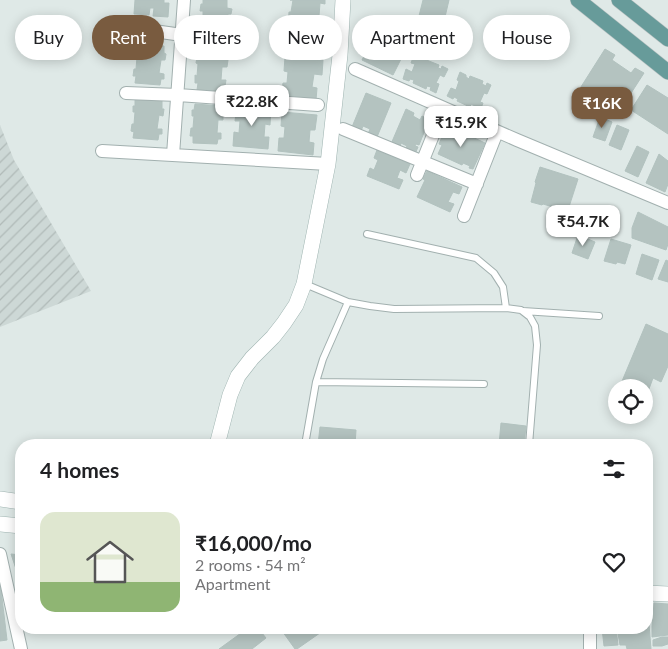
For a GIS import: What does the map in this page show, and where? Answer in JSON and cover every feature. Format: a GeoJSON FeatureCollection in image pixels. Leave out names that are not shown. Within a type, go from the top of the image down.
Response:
{"type":"FeatureCollection","features":[{"type":"Feature","properties":{"kind":"main road"},"geometry":{"type":"LineString","coordinates":[[578,0],[668,72]]}},
{"type":"Feature","properties":{"kind":"main road"},"geometry":{"type":"LineString","coordinates":[[619,0],[668,39]]}},
{"type":"Feature","properties":{"kind":"street"},"geometry":{"type":"LineString","coordinates":[[183,15],[184,0]]}},
{"type":"Feature","properties":{"kind":"street"},"geometry":{"type":"LineString","coordinates":[[342,19],[343,0]]}},
{"type":"Feature","properties":{"kind":"street"},"geometry":{"type":"LineString","coordinates":[[173,155],[180,60]]}},
{"type":"Feature","properties":{"kind":"street"},"geometry":{"type":"LineString","coordinates":[[219,439],[230,395],[238,376],[252,358],[273,338],[284,323],[296,305],[304,284],[328,164],[339,60]]}},
{"type":"Feature","properties":{"kind":"street"},"geometry":{"type":"LineString","coordinates":[[354,69],[497,132],[668,203]]}},
{"type":"Feature","properties":{"kind":"street"},"geometry":{"type":"LineString","coordinates":[[126,93],[178,95],[318,106]]}},
{"type":"Feature","properties":{"kind":"street"},"geometry":{"type":"LineString","coordinates":[[417,175],[444,108]]}},
{"type":"Feature","properties":{"kind":"street"},"geometry":{"type":"LineString","coordinates":[[343,129],[477,184]]}},
{"type":"Feature","properties":{"kind":"street"},"geometry":{"type":"LineString","coordinates":[[464,216],[497,132]]}},
{"type":"Feature","properties":{"kind":"street"},"geometry":{"type":"LineString","coordinates":[[102,151],[328,164]]}},
{"type":"Feature","properties":{"kind":"street"},"geometry":{"type":"LineString","coordinates":[[0,499],[15,501]]}},
{"type":"Feature","properties":{"kind":"street"},"geometry":{"type":"LineString","coordinates":[[0,524],[15,525]]}},
{"type":"Feature","properties":{"kind":"street"},"geometry":{"type":"LineString","coordinates":[[0,554],[15,622]]}},
{"type":"Feature","properties":{"kind":"street"},"geometry":{"type":"LineString","coordinates":[[653,593],[668,594]]}},
{"type":"Feature","properties":{"kind":"street"},"geometry":{"type":"LineString","coordinates":[[18,634],[21,649]]}},
{"type":"Feature","properties":{"kind":"street"},"geometry":{"type":"LineString","coordinates":[[590,634],[590,649]]}},
{"type":"Feature","properties":{"kind":"lane"},"geometry":{"type":"LineString","coordinates":[[367,234],[476,258],[494,273],[503,287],[506,308]]}},
{"type":"Feature","properties":{"kind":"lane"},"geometry":{"type":"LineString","coordinates":[[304,284],[348,302],[394,309],[506,308],[522,311],[599,316]]}},
{"type":"Feature","properties":{"kind":"lane"},"geometry":{"type":"LineString","coordinates":[[307,439],[316,382],[322,359],[348,302]]}},
{"type":"Feature","properties":{"kind":"lane"},"geometry":{"type":"LineString","coordinates":[[522,311],[530,317],[535,326],[538,345],[530,439]]}},
{"type":"Feature","properties":{"kind":"lane"},"geometry":{"type":"LineString","coordinates":[[316,382],[484,384]]}},
{"type":"Feature","properties":{"kind":"shaded area"},"geometry":{"type":"Polygon","coordinates":[[[0,125],[14,160],[91,291],[0,327],[0,125]]]}},
{"type":"Feature","properties":{"kind":"building"},"geometry":{"type":"Polygon","coordinates":[[[135,0],[164,0],[164,3],[169,3],[168,17],[153,15],[154,8],[150,8],[149,15],[134,14],[135,0]]]}},
{"type":"Feature","properties":{"kind":"building"},"geometry":{"type":"Polygon","coordinates":[[[203,0],[227,0],[227,8],[232,9],[231,14],[203,15],[203,11],[200,11],[201,4],[203,4],[203,0]]]}},
{"type":"Feature","properties":{"kind":"building"},"geometry":{"type":"Polygon","coordinates":[[[293,0],[325,0],[325,4],[320,3],[319,15],[289,15],[289,12],[291,12],[293,0]]]}},
{"type":"Feature","properties":{"kind":"building"},"geometry":{"type":"Polygon","coordinates":[[[423,0],[449,0],[445,15],[419,15],[423,0]]]}},
{"type":"Feature","properties":{"kind":"building"},"geometry":{"type":"Polygon","coordinates":[[[605,49],[615,55],[612,60],[631,73],[635,68],[644,73],[617,115],[607,108],[610,103],[593,92],[590,97],[579,90],[605,49]]]}},
{"type":"Feature","properties":{"kind":"building"},"geometry":{"type":"Polygon","coordinates":[[[137,60],[161,60],[159,73],[164,74],[164,79],[161,79],[160,85],[135,83],[136,76],[133,76],[134,69],[136,69],[137,60]]]}},
{"type":"Feature","properties":{"kind":"building"},"geometry":{"type":"Polygon","coordinates":[[[196,60],[228,60],[227,67],[222,67],[221,80],[226,80],[225,86],[222,85],[222,92],[197,90],[198,83],[195,83],[195,75],[197,76],[198,64],[196,63],[196,60]]]}},
{"type":"Feature","properties":{"kind":"building"},"geometry":{"type":"Polygon","coordinates":[[[285,60],[323,60],[322,75],[314,74],[312,87],[317,88],[316,100],[281,96],[283,83],[287,83],[288,72],[284,71],[285,60]]]}},
{"type":"Feature","properties":{"kind":"building"},"geometry":{"type":"Polygon","coordinates":[[[362,60],[400,60],[393,75],[362,60]]]}},
{"type":"Feature","properties":{"kind":"building"},"geometry":{"type":"Polygon","coordinates":[[[412,60],[426,60],[439,65],[438,68],[441,69],[442,66],[448,69],[444,77],[440,75],[436,83],[439,84],[436,93],[430,90],[431,87],[427,86],[426,89],[413,83],[414,80],[403,79],[406,69],[412,72],[415,64],[411,63],[412,60]]]}},
{"type":"Feature","properties":{"kind":"building"},"geometry":{"type":"Polygon","coordinates":[[[460,72],[469,79],[470,76],[483,81],[482,84],[486,86],[487,83],[491,85],[487,94],[484,93],[480,102],[483,103],[480,111],[471,104],[470,107],[457,101],[458,99],[454,97],[453,99],[447,96],[451,88],[456,90],[460,72]]]}},
{"type":"Feature","properties":{"kind":"building"},"geometry":{"type":"Polygon","coordinates":[[[647,85],[668,98],[668,134],[631,110],[647,85]]]}},
{"type":"Feature","properties":{"kind":"building"},"geometry":{"type":"Polygon","coordinates":[[[366,93],[391,103],[377,137],[368,134],[370,129],[363,126],[361,131],[352,127],[366,93]]]}},
{"type":"Feature","properties":{"kind":"building"},"geometry":{"type":"Polygon","coordinates":[[[135,99],[162,101],[163,116],[159,115],[157,129],[162,129],[162,134],[159,134],[158,140],[133,138],[134,132],[131,131],[132,124],[134,124],[135,112],[133,112],[133,106],[135,106],[135,99]]]}},
{"type":"Feature","properties":{"kind":"building"},"geometry":{"type":"Polygon","coordinates":[[[195,104],[221,106],[223,120],[218,120],[217,133],[221,133],[221,139],[218,139],[217,144],[193,143],[193,136],[190,136],[194,116],[192,116],[192,110],[194,110],[195,104]]]}},
{"type":"Feature","properties":{"kind":"building"},"geometry":{"type":"Polygon","coordinates":[[[237,106],[271,109],[270,125],[265,124],[264,137],[269,137],[268,149],[233,146],[234,132],[239,133],[240,121],[235,121],[237,106]]]}},
{"type":"Feature","properties":{"kind":"building"},"geometry":{"type":"Polygon","coordinates":[[[406,109],[414,113],[413,116],[420,120],[422,116],[430,120],[427,127],[425,126],[423,129],[425,130],[419,145],[416,144],[415,146],[418,147],[415,154],[405,150],[407,146],[401,143],[400,147],[391,144],[406,109]]]}},
{"type":"Feature","properties":{"kind":"building"},"geometry":{"type":"Polygon","coordinates":[[[282,112],[317,115],[315,130],[310,130],[309,142],[314,143],[313,155],[278,151],[279,138],[284,138],[285,127],[281,126],[282,112]]]}},
{"type":"Feature","properties":{"kind":"building"},"geometry":{"type":"Polygon","coordinates":[[[600,117],[612,122],[605,141],[593,137],[600,117]]]}},
{"type":"Feature","properties":{"kind":"building"},"geometry":{"type":"Polygon","coordinates":[[[617,125],[629,130],[621,150],[609,145],[617,125]]]}},
{"type":"Feature","properties":{"kind":"building"},"geometry":{"type":"Polygon","coordinates":[[[449,126],[485,143],[473,169],[463,163],[462,165],[438,154],[442,145],[439,144],[449,126]]]}},
{"type":"Feature","properties":{"kind":"building"},"geometry":{"type":"Polygon","coordinates":[[[637,146],[649,152],[638,177],[625,171],[637,146]]]}},
{"type":"Feature","properties":{"kind":"building"},"geometry":{"type":"Polygon","coordinates":[[[377,150],[410,164],[406,173],[400,170],[397,178],[403,180],[399,189],[367,176],[370,168],[374,170],[378,160],[374,158],[377,150]]]}},
{"type":"Feature","properties":{"kind":"building"},"geometry":{"type":"Polygon","coordinates":[[[659,154],[668,161],[668,184],[665,192],[646,183],[659,154]]]}},
{"type":"Feature","properties":{"kind":"building"},"geometry":{"type":"Polygon","coordinates":[[[540,167],[578,179],[567,213],[553,209],[553,207],[531,202],[540,167]]]}},
{"type":"Feature","properties":{"kind":"building"},"geometry":{"type":"Polygon","coordinates":[[[427,171],[462,187],[459,194],[453,192],[448,202],[454,204],[450,212],[417,197],[427,171]]]}},
{"type":"Feature","properties":{"kind":"building"},"geometry":{"type":"Polygon","coordinates":[[[638,212],[668,227],[666,250],[632,238],[632,228],[638,212]]]}},
{"type":"Feature","properties":{"kind":"building"},"geometry":{"type":"Polygon","coordinates":[[[578,235],[595,242],[588,259],[572,253],[578,235]]]}},
{"type":"Feature","properties":{"kind":"building"},"geometry":{"type":"Polygon","coordinates":[[[611,239],[631,245],[625,264],[604,261],[611,239]]]}},
{"type":"Feature","properties":{"kind":"building"},"geometry":{"type":"Polygon","coordinates":[[[642,254],[659,260],[652,280],[636,274],[642,254]]]}},
{"type":"Feature","properties":{"kind":"building"},"geometry":{"type":"Polygon","coordinates":[[[666,260],[668,261],[668,282],[658,279],[666,260]]]}},
{"type":"Feature","properties":{"kind":"building"},"geometry":{"type":"Polygon","coordinates":[[[646,324],[668,334],[668,366],[661,382],[653,378],[623,379],[646,324]]]}},
{"type":"Feature","properties":{"kind":"building"},"geometry":{"type":"Polygon","coordinates":[[[501,423],[526,426],[525,439],[500,439],[501,423]]]}},
{"type":"Feature","properties":{"kind":"building"},"geometry":{"type":"Polygon","coordinates":[[[320,427],[356,430],[355,439],[319,439],[320,427]]]}},
{"type":"Feature","properties":{"kind":"building"},"geometry":{"type":"Polygon","coordinates":[[[11,554],[15,554],[15,566],[11,554]]]}},
{"type":"Feature","properties":{"kind":"building"},"geometry":{"type":"Polygon","coordinates":[[[0,581],[7,640],[0,641],[0,581]]]}},
{"type":"Feature","properties":{"kind":"building"},"geometry":{"type":"Polygon","coordinates":[[[654,603],[668,604],[668,635],[652,637],[654,603]]]}},
{"type":"Feature","properties":{"kind":"building"},"geometry":{"type":"Polygon","coordinates":[[[240,634],[263,634],[266,638],[252,649],[219,649],[240,634]]]}},
{"type":"Feature","properties":{"kind":"building"},"geometry":{"type":"Polygon","coordinates":[[[284,634],[318,634],[297,649],[295,649],[284,634]]]}},
{"type":"Feature","properties":{"kind":"building"},"geometry":{"type":"Polygon","coordinates":[[[603,634],[617,634],[618,645],[604,646],[603,634]]]}},
{"type":"Feature","properties":{"kind":"building"},"geometry":{"type":"Polygon","coordinates":[[[618,634],[650,634],[651,649],[627,649],[626,645],[620,645],[618,634]]]}},
{"type":"Feature","properties":{"kind":"building"},"geometry":{"type":"Polygon","coordinates":[[[668,637],[668,644],[653,646],[653,640],[668,637]]]}}]}
